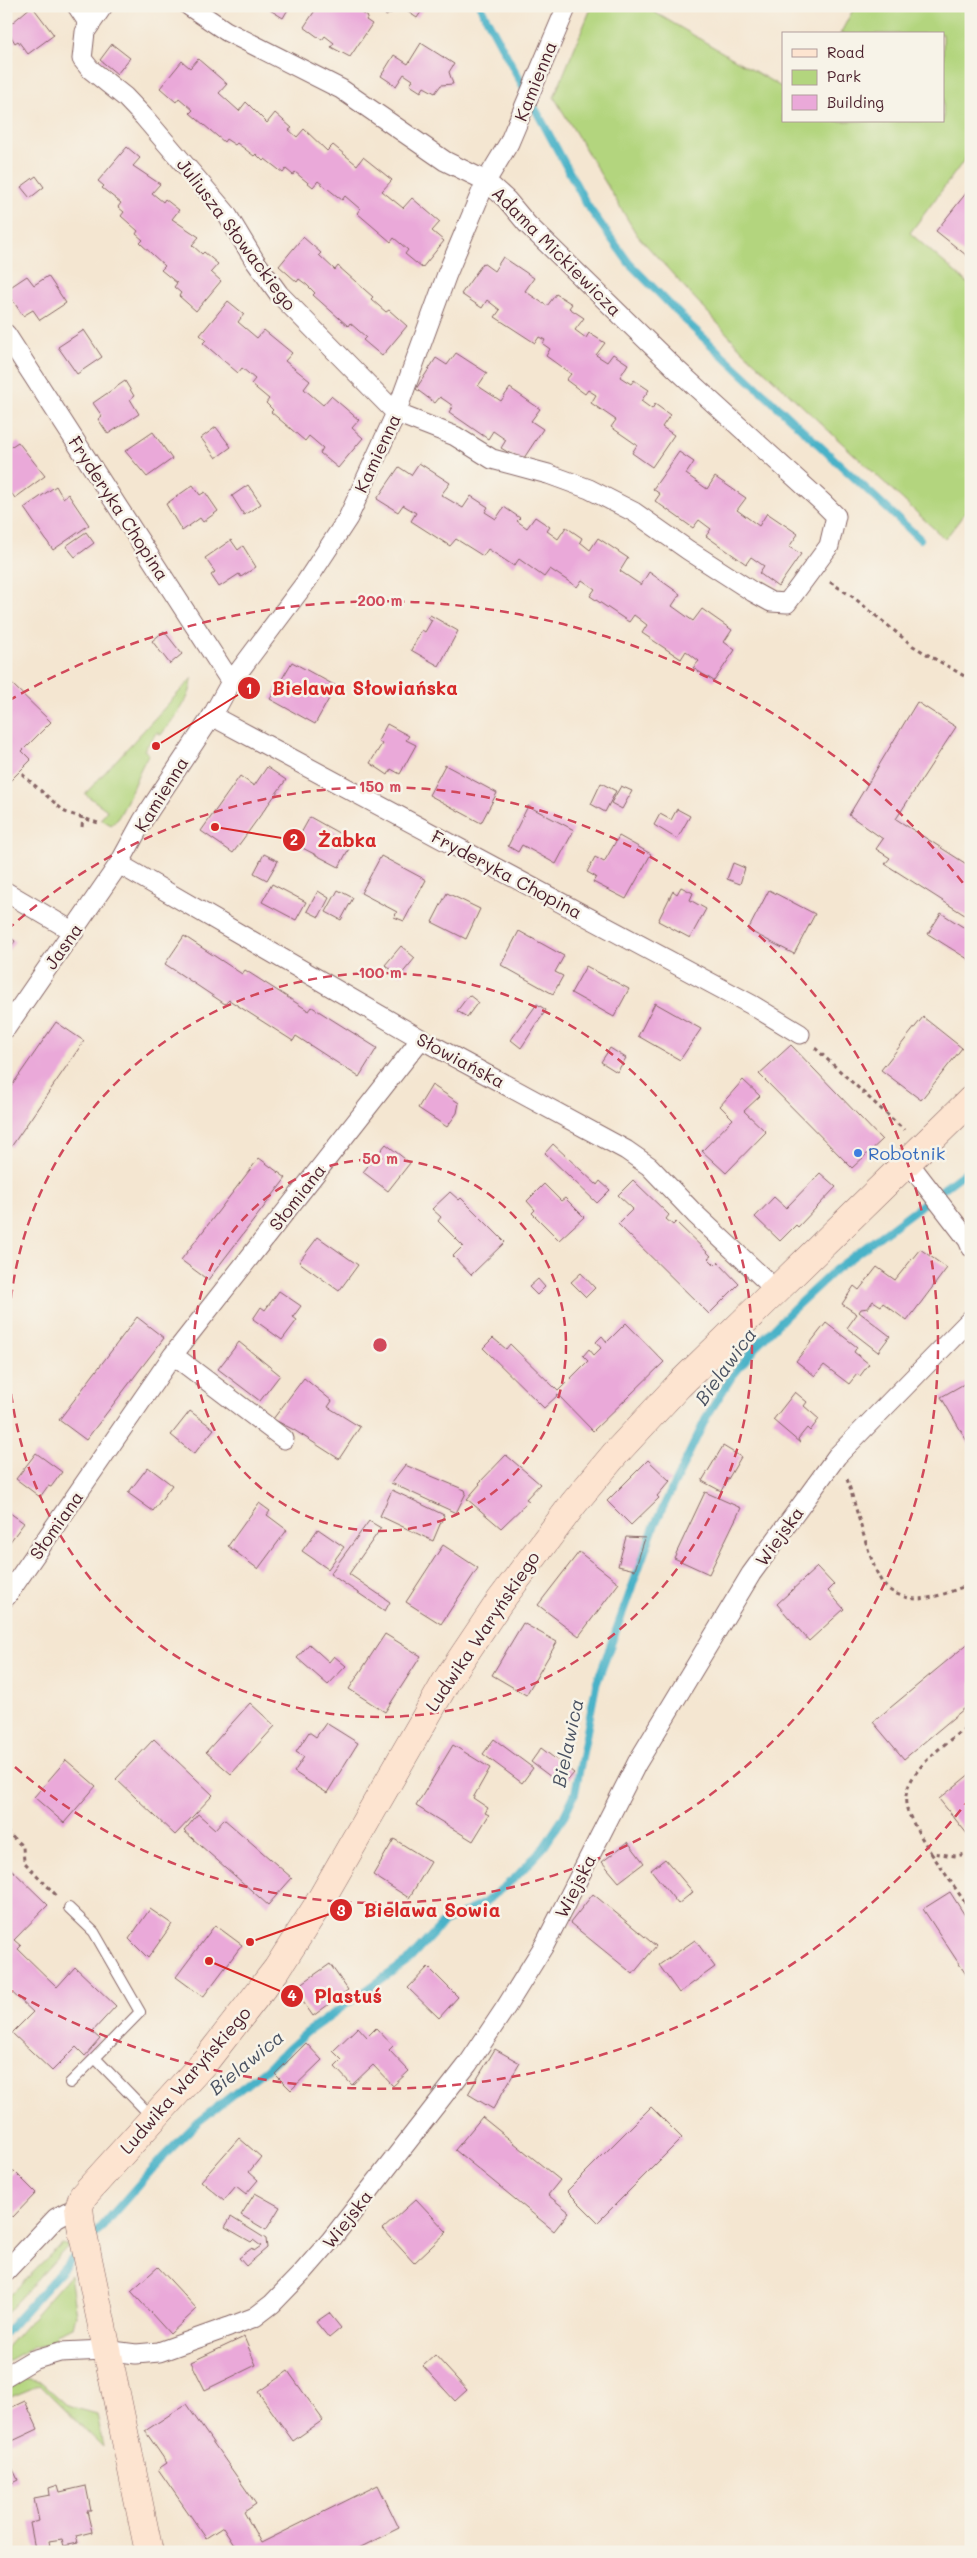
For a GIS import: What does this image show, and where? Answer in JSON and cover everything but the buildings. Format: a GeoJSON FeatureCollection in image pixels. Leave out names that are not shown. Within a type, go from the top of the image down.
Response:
{"type":"FeatureCollection","features":[{"type":"Feature","properties":{"kind":"main road","name":"Ludwika Waryńskiego"},"geometry":{"type":"LineString","coordinates":[[80,2218],[82,2199],[90,2186],[154,2119],[226,2037],[282,1961],[325,1892],[443,1686],[483,1625],[549,1534],[646,1420],[971,1100]]}},
{"type":"Feature","properties":{"kind":"main road"},"geometry":{"type":"LineString","coordinates":[[80,2218],[105,2350],[149,2552]]}},
{"type":"Feature","properties":{"kind":"street"},"geometry":{"type":"LineString","coordinates":[[77,6],[89,24],[103,6]]}},
{"type":"Feature","properties":{"kind":"street","name":"Adama Mickiewicza"},"geometry":{"type":"LineString","coordinates":[[189,6],[226,30],[341,89],[445,160],[486,181],[507,200],[527,224],[675,368],[836,516],[829,546],[813,570]]}},
{"type":"Feature","properties":{"kind":"street","name":"Kamienna"},"geometry":{"type":"LineString","coordinates":[[119,864],[143,820],[212,716],[231,682],[273,623],[306,582],[348,518],[396,413],[447,274],[486,181],[510,143],[567,6]]}},
{"type":"Feature","properties":{"kind":"street","name":"Juliusza Słowackiego"},"geometry":{"type":"LineString","coordinates":[[89,24],[85,32],[82,58],[90,69],[125,98],[144,117],[226,213],[254,261],[279,294],[396,413],[455,436],[492,459],[548,474],[589,489],[634,512],[688,550],[772,602],[787,603],[813,570]]}},
{"type":"Feature","properties":{"kind":"street","name":"Fryderyka Chopina"},"geometry":{"type":"LineString","coordinates":[[6,334],[231,682]]}},
{"type":"Feature","properties":{"kind":"street","name":"Fryderyka Chopina"},"geometry":{"type":"LineString","coordinates":[[212,716],[744,1000],[800,1034]]}},
{"type":"Feature","properties":{"kind":"street","name":"Jasna"},"geometry":{"type":"LineString","coordinates":[[6,1028],[74,932],[119,864]]}},
{"type":"Feature","properties":{"kind":"street","name":"Słowiańska"},"geometry":{"type":"LineString","coordinates":[[119,864],[420,1039],[626,1150],[649,1166],[695,1214],[776,1290]]}},
{"type":"Feature","properties":{"kind":"street"},"geometry":{"type":"LineString","coordinates":[[6,892],[74,932]]}},
{"type":"Feature","properties":{"kind":"street","name":"Słomiana"},"geometry":{"type":"LineString","coordinates":[[6,1597],[174,1355],[420,1039]]}},
{"type":"Feature","properties":{"kind":"street"},"geometry":{"type":"LineString","coordinates":[[916,1154],[928,1189],[968,1240],[971,1248]]}},
{"type":"Feature","properties":{"kind":"street","name":"Wiejska"},"geometry":{"type":"LineString","coordinates":[[6,2376],[33,2360],[72,2350],[105,2350],[136,2354],[159,2352],[255,2317],[272,2304],[330,2241],[468,2064],[546,1944],[637,1763],[751,1574],[837,1456],[970,1320]]}},
{"type":"Feature","properties":{"kind":"street"},"geometry":{"type":"LineString","coordinates":[[174,1355],[284,1439]]}},
{"type":"Feature","properties":{"kind":"street"},"geometry":{"type":"LineString","coordinates":[[6,2271],[58,2216],[67,2212],[80,2218]]}},
{"type":"Feature","properties":{"kind":"lane"},"geometry":{"type":"LineString","coordinates":[[69,1908],[94,1932],[140,2012],[70,2083]]}},
{"type":"Feature","properties":{"kind":"lane"},"geometry":{"type":"LineString","coordinates":[[95,2058],[154,2119]]}},
{"type":"Feature","properties":{"kind":"path"},"geometry":{"type":"LineString","coordinates":[[813,570],[853,597],[913,646],[971,680]]}},
{"type":"Feature","properties":{"kind":"path"},"geometry":{"type":"LineString","coordinates":[[22,774],[64,812],[98,823]]}},
{"type":"Feature","properties":{"kind":"path"},"geometry":{"type":"LineString","coordinates":[[82,827],[83,818]]}},
{"type":"Feature","properties":{"kind":"path"},"geometry":{"type":"LineString","coordinates":[[800,1034],[916,1154]]}},
{"type":"Feature","properties":{"kind":"path"},"geometry":{"type":"LineString","coordinates":[[837,1456],[883,1584],[891,1591],[903,1597],[917,1599],[934,1597],[971,1584]]}},
{"type":"Feature","properties":{"kind":"path"},"geometry":{"type":"LineString","coordinates":[[971,1723],[916,1769],[910,1781],[907,1810],[931,1853],[971,1912]]}},
{"type":"Feature","properties":{"kind":"path"},"geometry":{"type":"LineString","coordinates":[[6,1831],[23,1847],[24,1862],[69,1908]]}},
{"type":"Feature","properties":{"kind":"path"},"geometry":{"type":"LineString","coordinates":[[931,1853],[956,1856],[971,1853]]}},
{"type":"Feature","properties":{"kind":"green space"},"geometry":{"type":"Polygon","coordinates":[[[592,6],[644,6],[782,87],[782,122],[944,122],[944,32],[841,32],[855,6],[971,6],[971,151],[910,233],[971,286],[971,505],[945,539],[742,350],[637,235],[554,97],[592,6]]]}},
{"type":"Feature","properties":{"kind":"green space"},"geometry":{"type":"Polygon","coordinates":[[[192,678],[186,701],[161,735],[157,732],[144,750],[149,754],[121,813],[111,825],[101,819],[107,810],[85,794],[192,678]]]}},
{"type":"Feature","properties":{"kind":"green space"},"geometry":{"type":"Polygon","coordinates":[[[62,2244],[68,2246],[6,2314],[6,2299],[62,2244]]]}},
{"type":"Feature","properties":{"kind":"green space"},"geometry":{"type":"Polygon","coordinates":[[[70,2275],[76,2315],[73,2327],[55,2334],[57,2342],[31,2348],[6,2362],[6,2348],[70,2275]]]}},
{"type":"Feature","properties":{"kind":"green space"},"geometry":{"type":"Polygon","coordinates":[[[24,2379],[41,2382],[68,2406],[97,2414],[103,2447],[40,2385],[6,2399],[6,2389],[24,2379]]]}},
{"type":"Feature","properties":{"kind":"waterway"},"geometry":{"type":"LineString","coordinates":[[480,6],[587,205],[629,263],[692,327],[920,539]]}},
{"type":"Feature","properties":{"kind":"waterway","name":"Bielawica"},"geometry":{"type":"LineString","coordinates":[[90,2240],[163,2157],[199,2121],[265,2070],[306,2033],[410,1959],[443,1923],[484,1903],[516,1877],[544,1847],[563,1818],[575,1793],[596,1685],[655,1524],[707,1416],[731,1378],[759,1343],[793,1309],[835,1270],[971,1168]]}},
{"type":"Feature","properties":{"kind":"waterway","name":"Bielawica"},"geometry":{"type":"LineString","coordinates":[[6,2332],[80,2250]]}},
{"type":"Feature","properties":{"kind":"place","name":"Bielawa Słowiańska"},"geometry":{"type":"Point","coordinates":[156,746]}},
{"type":"Feature","properties":{"kind":"place","name":"Żabka"},"geometry":{"type":"Point","coordinates":[215,827]}},
{"type":"Feature","properties":{"kind":"place","name":"Robotnik"},"geometry":{"type":"Point","coordinates":[858,1153]}},
{"type":"Feature","properties":{"kind":"place","name":"Bielawa Sowia"},"geometry":{"type":"Point","coordinates":[250,1942]}},
{"type":"Feature","properties":{"kind":"place","name":"Plastuś"},"geometry":{"type":"Point","coordinates":[209,1961]}}]}
